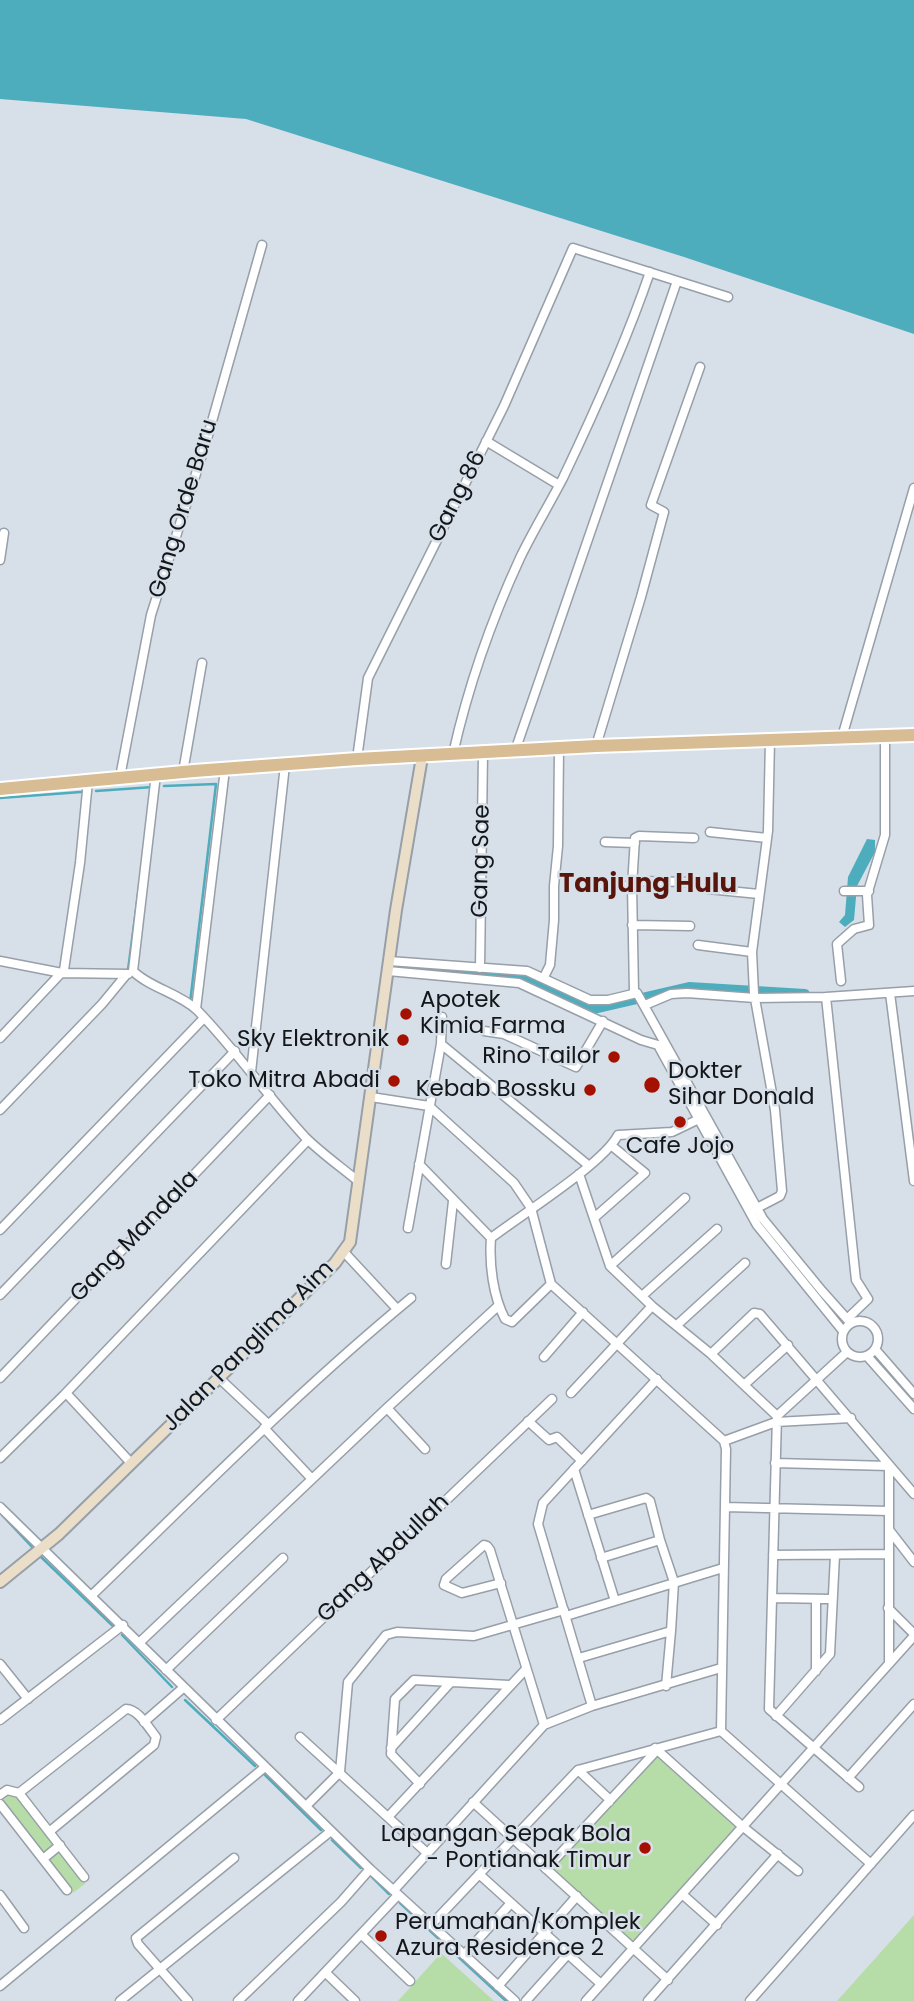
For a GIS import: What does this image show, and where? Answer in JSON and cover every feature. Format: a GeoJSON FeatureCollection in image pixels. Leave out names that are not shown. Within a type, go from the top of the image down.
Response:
{"type":"FeatureCollection","features":[{"type":"Feature","properties":{"kind":"main road"},"geometry":{"type":"LineString","coordinates":[[0,789],[285,765],[357,754],[422,757],[596,746],[914,735]]}},
{"type":"Feature","properties":{"kind":"street","name":"Gang Orde Baru"},"geometry":{"type":"LineString","coordinates":[[120,777],[151,615],[207,439],[262,245]]}},
{"type":"Feature","properties":{"kind":"street","name":"Gang 86"},"geometry":{"type":"LineString","coordinates":[[357,754],[368,678],[504,406],[573,248],[650,272]]}},
{"type":"Feature","properties":{"kind":"street"},"geometry":{"type":"LineString","coordinates":[[453,754],[461,718],[492,623],[614,365],[650,272],[728,297]]}},
{"type":"Feature","properties":{"kind":"street"},"geometry":{"type":"LineString","coordinates":[[515,751],[677,281]]}},
{"type":"Feature","properties":{"kind":"street"},"geometry":{"type":"LineString","coordinates":[[596,746],[664,512],[651,505],[700,366]]}},
{"type":"Feature","properties":{"kind":"street"},"geometry":{"type":"LineString","coordinates":[[486,441],[559,485]]}},
{"type":"Feature","properties":{"kind":"street"},"geometry":{"type":"LineString","coordinates":[[842,737],[914,488]]}},
{"type":"Feature","properties":{"kind":"street"},"geometry":{"type":"LineString","coordinates":[[0,560],[4,533]]}},
{"type":"Feature","properties":{"kind":"street"},"geometry":{"type":"LineString","coordinates":[[183,772],[202,663]]}},
{"type":"Feature","properties":{"kind":"street"},"geometry":{"type":"LineString","coordinates":[[841,981],[838,944],[854,929],[869,925],[869,891],[885,835],[886,736]]}},
{"type":"Feature","properties":{"kind":"street"},"geometry":{"type":"LineString","coordinates":[[757,1208],[780,1196],[782,1191],[775,1110],[754,991],[752,952],[767,838],[770,740]]}},
{"type":"Feature","properties":{"kind":"street"},"geometry":{"type":"LineString","coordinates":[[544,977],[550,965],[554,920],[559,748]]}},
{"type":"Feature","properties":{"kind":"street","name":"Gang Sae"},"geometry":{"type":"LineString","coordinates":[[480,968],[483,753]]}},
{"type":"Feature","properties":{"kind":"street","name":"Jalan Panglima Aim"},"geometry":{"type":"LineString","coordinates":[[0,1582],[43,1548],[219,1378],[344,1252],[350,1241],[422,757]]}},
{"type":"Feature","properties":{"kind":"street"},"geometry":{"type":"LineString","coordinates":[[251,1072],[285,765]]}},
{"type":"Feature","properties":{"kind":"street"},"geometry":{"type":"LineString","coordinates":[[196,1009],[225,769]]}},
{"type":"Feature","properties":{"kind":"street"},"geometry":{"type":"LineString","coordinates":[[0,1110],[130,973],[156,774]]}},
{"type":"Feature","properties":{"kind":"street"},"geometry":{"type":"LineString","coordinates":[[0,1038],[62,973],[73,920],[89,781]]}},
{"type":"Feature","properties":{"kind":"street"},"geometry":{"type":"LineString","coordinates":[[710,832],[767,838]]}},
{"type":"Feature","properties":{"kind":"street"},"geometry":{"type":"LineString","coordinates":[[694,838],[635,838],[632,925],[636,993],[645,1004],[699,1119],[757,1225],[843,1331]]}},
{"type":"Feature","properties":{"kind":"street"},"geometry":{"type":"LineString","coordinates":[[605,842],[635,843]]}},
{"type":"Feature","properties":{"kind":"street"},"geometry":{"type":"LineString","coordinates":[[604,886],[691,882]]}},
{"type":"Feature","properties":{"kind":"street"},"geometry":{"type":"LineString","coordinates":[[708,888],[760,894]]}},
{"type":"Feature","properties":{"kind":"street"},"geometry":{"type":"LineString","coordinates":[[844,891],[869,891]]}},
{"type":"Feature","properties":{"kind":"street"},"geometry":{"type":"LineString","coordinates":[[632,925],[690,926]]}},
{"type":"Feature","properties":{"kind":"street"},"geometry":{"type":"LineString","coordinates":[[698,945],[752,952]]}},
{"type":"Feature","properties":{"kind":"street"},"geometry":{"type":"LineString","coordinates":[[0,961],[62,973],[130,973],[164,989],[196,1009],[235,1051],[308,1140],[359,1182]]}},
{"type":"Feature","properties":{"kind":"street"},"geometry":{"type":"LineString","coordinates":[[389,966],[527,971],[590,1000],[608,1000],[636,993]]}},
{"type":"Feature","properties":{"kind":"street"},"geometry":{"type":"LineString","coordinates":[[389,966],[519,983],[641,1040],[661,1043]]}},
{"type":"Feature","properties":{"kind":"street"},"geometry":{"type":"LineString","coordinates":[[645,1004],[671,994],[687,993],[754,991],[826,997],[914,991]]}},
{"type":"Feature","properties":{"kind":"street"},"geometry":{"type":"LineString","coordinates":[[890,993],[914,1181]]}},
{"type":"Feature","properties":{"kind":"street"},"geometry":{"type":"LineString","coordinates":[[661,1043],[776,1236],[850,1320],[873,1326],[878,1339],[875,1349],[867,1356],[856,1357],[847,1352],[841,1339],[850,1320],[868,1299],[856,1280],[826,997]]}},
{"type":"Feature","properties":{"kind":"street"},"geometry":{"type":"LineString","coordinates":[[408,1228],[441,1044],[442,1017]]}},
{"type":"Feature","properties":{"kind":"street"},"geometry":{"type":"LineString","coordinates":[[0,1230],[204,1018]]}},
{"type":"Feature","properties":{"kind":"street"},"geometry":{"type":"LineString","coordinates":[[484,1031],[504,1034],[576,1066],[603,1021]]}},
{"type":"Feature","properties":{"kind":"street"},"geometry":{"type":"LineString","coordinates":[[441,1044],[588,1166]]}},
{"type":"Feature","properties":{"kind":"street"},"geometry":{"type":"LineString","coordinates":[[0,1294],[235,1051]]}},
{"type":"Feature","properties":{"kind":"street","name":"Gang Mandala"},"geometry":{"type":"LineString","coordinates":[[0,1378],[270,1095]]}},
{"type":"Feature","properties":{"kind":"street"},"geometry":{"type":"LineString","coordinates":[[371,1097],[429,1106],[514,1184],[531,1208],[551,1284],[724,1441],[721,1731],[870,1864]]}},
{"type":"Feature","properties":{"kind":"street"},"geometry":{"type":"LineString","coordinates":[[491,1238],[579,1174],[612,1146],[618,1135],[672,1132],[699,1119]]}},
{"type":"Feature","properties":{"kind":"street"},"geometry":{"type":"LineString","coordinates":[[0,1458],[66,1393],[308,1140]]}},
{"type":"Feature","properties":{"kind":"street"},"geometry":{"type":"LineString","coordinates":[[594,1218],[645,1173],[612,1146]]}},
{"type":"Feature","properties":{"kind":"street"},"geometry":{"type":"LineString","coordinates":[[419,1164],[491,1238],[491,1259],[498,1306],[506,1319],[512,1322],[551,1284]]}},
{"type":"Feature","properties":{"kind":"street"},"geometry":{"type":"LineString","coordinates":[[579,1174],[610,1266],[652,1306],[711,1354],[777,1419],[851,1418]]}},
{"type":"Feature","properties":{"kind":"street"},"geometry":{"type":"LineString","coordinates":[[610,1266],[685,1198]]}},
{"type":"Feature","properties":{"kind":"street"},"geometry":{"type":"LineString","coordinates":[[446,1264],[453,1201]]}},
{"type":"Feature","properties":{"kind":"street"},"geometry":{"type":"LineString","coordinates":[[642,1296],[717,1229]]}},
{"type":"Feature","properties":{"kind":"street"},"geometry":{"type":"LineString","coordinates":[[344,1252],[397,1309]]}},
{"type":"Feature","properties":{"kind":"street"},"geometry":{"type":"LineString","coordinates":[[677,1325],[745,1263]]}},
{"type":"Feature","properties":{"kind":"street"},"geometry":{"type":"LineString","coordinates":[[91,1596],[266,1426],[411,1298]]}},
{"type":"Feature","properties":{"kind":"street"},"geometry":{"type":"LineString","coordinates":[[139,1643],[498,1306]]}},
{"type":"Feature","properties":{"kind":"street"},"geometry":{"type":"LineString","coordinates":[[571,1393],[652,1306]]}},
{"type":"Feature","properties":{"kind":"street"},"geometry":{"type":"LineString","coordinates":[[544,1357],[583,1312]]}},
{"type":"Feature","properties":{"kind":"street"},"geometry":{"type":"LineString","coordinates":[[711,1354],[754,1313],[760,1314],[914,1494]]}},
{"type":"Feature","properties":{"kind":"street"},"geometry":{"type":"LineString","coordinates":[[744,1385],[788,1345]]}},
{"type":"Feature","properties":{"kind":"street"},"geometry":{"type":"LineString","coordinates":[[875,1349],[914,1394]]}},
{"type":"Feature","properties":{"kind":"street"},"geometry":{"type":"LineString","coordinates":[[724,1441],[777,1419],[847,1352]]}},
{"type":"Feature","properties":{"kind":"street"},"geometry":{"type":"LineString","coordinates":[[867,1356],[914,1409]]}},
{"type":"Feature","properties":{"kind":"street"},"geometry":{"type":"LineString","coordinates":[[219,1378],[312,1479]]}},
{"type":"Feature","properties":{"kind":"street"},"geometry":{"type":"LineString","coordinates":[[592,1706],[538,1518],[542,1503],[657,1379]]}},
{"type":"Feature","properties":{"kind":"street"},"geometry":{"type":"LineString","coordinates":[[66,1393],[131,1462]]}},
{"type":"Feature","properties":{"kind":"street","name":"Gang Abdullah"},"geometry":{"type":"LineString","coordinates":[[216,1720],[552,1399]]}},
{"type":"Feature","properties":{"kind":"street"},"geometry":{"type":"LineString","coordinates":[[387,1408],[425,1449]]}},
{"type":"Feature","properties":{"kind":"street"},"geometry":{"type":"LineString","coordinates":[[777,1419],[770,1712],[859,1787]]}},
{"type":"Feature","properties":{"kind":"street"},"geometry":{"type":"LineString","coordinates":[[528,1421],[549,1440],[556,1437],[582,1461]]}},
{"type":"Feature","properties":{"kind":"street"},"geometry":{"type":"LineString","coordinates":[[775,1463],[889,1466]]}},
{"type":"Feature","properties":{"kind":"street"},"geometry":{"type":"LineString","coordinates":[[889,1466],[889,1662]]}},
{"type":"Feature","properties":{"kind":"street"},"geometry":{"type":"LineString","coordinates":[[574,1469],[615,1601]]}},
{"type":"Feature","properties":{"kind":"street"},"geometry":{"type":"LineString","coordinates":[[588,1514],[646,1498],[650,1501],[674,1582],[666,1686]]}},
{"type":"Feature","properties":{"kind":"street"},"geometry":{"type":"LineString","coordinates":[[0,1507],[370,1869],[515,2001]]}},
{"type":"Feature","properties":{"kind":"street"},"geometry":{"type":"LineString","coordinates":[[725,1507],[890,1511]]}},
{"type":"Feature","properties":{"kind":"street"},"geometry":{"type":"LineString","coordinates":[[890,1530],[914,1562]]}},
{"type":"Feature","properties":{"kind":"street"},"geometry":{"type":"LineString","coordinates":[[601,1558],[660,1541]]}},
{"type":"Feature","properties":{"kind":"street"},"geometry":{"type":"LineString","coordinates":[[501,1583],[462,1593],[444,1585],[446,1579],[484,1545],[489,1550],[501,1583],[515,1626],[544,1726]]}},
{"type":"Feature","properties":{"kind":"street"},"geometry":{"type":"LineString","coordinates":[[774,1555],[889,1554]]}},
{"type":"Feature","properties":{"kind":"street"},"geometry":{"type":"LineString","coordinates":[[776,1716],[830,1654],[835,1555]]}},
{"type":"Feature","properties":{"kind":"street"},"geometry":{"type":"LineString","coordinates":[[166,1670],[283,1558]]}},
{"type":"Feature","properties":{"kind":"street"},"geometry":{"type":"LineString","coordinates":[[306,1806],[340,1772],[348,1682],[386,1635],[397,1632],[467,1637],[615,1601],[723,1568]]}},
{"type":"Feature","properties":{"kind":"street"},"geometry":{"type":"LineString","coordinates":[[773,1598],[832,1599]]}},
{"type":"Feature","properties":{"kind":"street"},"geometry":{"type":"LineString","coordinates":[[816,1599],[816,1671]]}},
{"type":"Feature","properties":{"kind":"street"},"geometry":{"type":"LineString","coordinates":[[586,2001],[914,1635],[888,1608]]}},
{"type":"Feature","properties":{"kind":"street"},"geometry":{"type":"LineString","coordinates":[[0,1720],[123,1625]]}},
{"type":"Feature","properties":{"kind":"street"},"geometry":{"type":"LineString","coordinates":[[579,1658],[671,1631]]}},
{"type":"Feature","properties":{"kind":"street"},"geometry":{"type":"LineString","coordinates":[[0,1664],[28,1699]]}},
{"type":"Feature","properties":{"kind":"street"},"geometry":{"type":"LineString","coordinates":[[298,2001],[362,1935],[426,1852],[544,1726],[592,1706],[721,1668]]}},
{"type":"Feature","properties":{"kind":"street"},"geometry":{"type":"LineString","coordinates":[[388,1816],[526,1669]]}},
{"type":"Feature","properties":{"kind":"street"},"geometry":{"type":"LineString","coordinates":[[420,1784],[393,1758],[391,1748],[395,1699],[414,1680],[509,1685]]}},
{"type":"Feature","properties":{"kind":"street"},"geometry":{"type":"LineString","coordinates":[[391,1748],[450,1683]]}},
{"type":"Feature","properties":{"kind":"street"},"geometry":{"type":"LineString","coordinates":[[144,1722],[183,1688]]}},
{"type":"Feature","properties":{"kind":"street"},"geometry":{"type":"LineString","coordinates":[[848,1778],[914,1704]]}},
{"type":"Feature","properties":{"kind":"street"},"geometry":{"type":"LineString","coordinates":[[19,1793],[126,1709],[133,1710],[156,1737],[155,1745],[49,1832]]}},
{"type":"Feature","properties":{"kind":"street"},"geometry":{"type":"LineString","coordinates":[[431,1925],[578,1770],[721,1731]]}},
{"type":"Feature","properties":{"kind":"street"},"geometry":{"type":"LineString","coordinates":[[300,1737],[426,1852]]}},
{"type":"Feature","properties":{"kind":"street"},"geometry":{"type":"LineString","coordinates":[[546,1869],[656,1749]]}},
{"type":"Feature","properties":{"kind":"street"},"geometry":{"type":"LineString","coordinates":[[656,1749],[742,1826],[798,1871]]}},
{"type":"Feature","properties":{"kind":"street"},"geometry":{"type":"LineString","coordinates":[[0,1986],[265,1767]]}},
{"type":"Feature","properties":{"kind":"street"},"geometry":{"type":"LineString","coordinates":[[578,1770],[608,1798],[608,1802]]}},
{"type":"Feature","properties":{"kind":"street"},"geometry":{"type":"LineString","coordinates":[[0,1795],[7,1790],[19,1793],[84,1877]]}},
{"type":"Feature","properties":{"kind":"street"},"geometry":{"type":"LineString","coordinates":[[473,1802],[668,1980]]}},
{"type":"Feature","properties":{"kind":"street"},"geometry":{"type":"LineString","coordinates":[[0,1804],[67,1890]]}},
{"type":"Feature","properties":{"kind":"street"},"geometry":{"type":"LineString","coordinates":[[750,2001],[914,1815]]}},
{"type":"Feature","properties":{"kind":"street"},"geometry":{"type":"LineString","coordinates":[[120,2001],[331,1831]]}},
{"type":"Feature","properties":{"kind":"street"},"geometry":{"type":"LineString","coordinates":[[43,1859],[60,1846]]}},
{"type":"Feature","properties":{"kind":"street"},"geometry":{"type":"LineString","coordinates":[[648,2001],[778,1854]]}},
{"type":"Feature","properties":{"kind":"street"},"geometry":{"type":"LineString","coordinates":[[188,2001],[138,1944],[136,1938],[234,1858]]}},
{"type":"Feature","properties":{"kind":"street"},"geometry":{"type":"LineString","coordinates":[[238,2001],[341,1902],[370,1869]]}},
{"type":"Feature","properties":{"kind":"street"},"geometry":{"type":"LineString","coordinates":[[479,1874],[601,1984]]}},
{"type":"Feature","properties":{"kind":"street"},"geometry":{"type":"LineString","coordinates":[[682,1894],[717,1925]]}},
{"type":"Feature","properties":{"kind":"street"},"geometry":{"type":"LineString","coordinates":[[0,1895],[24,1928]]}},
{"type":"Feature","properties":{"kind":"street"},"geometry":{"type":"LineString","coordinates":[[498,1986],[577,1896]]}},
{"type":"Feature","properties":{"kind":"street"},"geometry":{"type":"LineString","coordinates":[[464,1955],[511,1903]]}},
{"type":"Feature","properties":{"kind":"street"},"geometry":{"type":"LineString","coordinates":[[362,1935],[410,1981]]}},
{"type":"Feature","properties":{"kind":"street"},"geometry":{"type":"LineString","coordinates":[[526,2001],[569,1954]]}},
{"type":"Feature","properties":{"kind":"street"},"geometry":{"type":"LineString","coordinates":[[326,1973],[355,2001]]}},
{"type":"Feature","properties":{"kind":"green space","name":"Lapangan Sepak Bola - Pontianak Timur"},"geometry":{"type":"Polygon","coordinates":[[[656,1755],[738,1827],[632,1942],[551,1869],[656,1755]]]}},
{"type":"Feature","properties":{"kind":"green space"},"geometry":{"type":"Polygon","coordinates":[[[13,1792],[86,1883],[73,1893],[1,1802],[13,1792]]]}},
{"type":"Feature","properties":{"kind":"green space"},"geometry":{"type":"Polygon","coordinates":[[[914,1915],[914,2001],[837,2001],[914,1915]]]}},
{"type":"Feature","properties":{"kind":"green space"},"geometry":{"type":"Polygon","coordinates":[[[441,1953],[494,2001],[398,2001],[441,1953]]]}},
{"type":"Feature","properties":{"kind":"water"},"geometry":{"type":"Polygon","coordinates":[[[0,0],[914,0],[914,334],[684,257],[246,119],[0,99],[0,0]]]}},
{"type":"Feature","properties":{"kind":"water"},"geometry":{"type":"Polygon","coordinates":[[[867,839],[875,840],[875,852],[857,886],[854,920],[845,927],[839,922],[845,915],[848,877],[867,839]]]}},
{"type":"Feature","properties":{"kind":"waterway"},"geometry":{"type":"LineString","coordinates":[[164,786],[216,784],[190,1003]]}},
{"type":"Feature","properties":{"kind":"waterway"},"geometry":{"type":"LineString","coordinates":[[96,791],[153,787]]}},
{"type":"Feature","properties":{"kind":"waterway"},"geometry":{"type":"LineString","coordinates":[[0,798],[81,792]]}},
{"type":"Feature","properties":{"kind":"waterway"},"geometry":{"type":"LineString","coordinates":[[128,970],[139,887]]}},
{"type":"Feature","properties":{"kind":"waterway"},"geometry":{"type":"LineString","coordinates":[[410,969],[522,978],[594,1009],[689,987],[805,994]]}},
{"type":"Feature","properties":{"kind":"waterway"},"geometry":{"type":"LineString","coordinates":[[3,1516],[32,1547]]}},
{"type":"Feature","properties":{"kind":"waterway"},"geometry":{"type":"LineString","coordinates":[[40,1556],[115,1628]]}},
{"type":"Feature","properties":{"kind":"waterway"},"geometry":{"type":"LineString","coordinates":[[122,1635],[172,1687]]}},
{"type":"Feature","properties":{"kind":"waterway"},"geometry":{"type":"LineString","coordinates":[[185,1700],[255,1766]]}},
{"type":"Feature","properties":{"kind":"waterway"},"geometry":{"type":"LineString","coordinates":[[264,1774],[321,1830]]}},
{"type":"Feature","properties":{"kind":"waterway"},"geometry":{"type":"LineString","coordinates":[[332,1840],[361,1868]]}},
{"type":"Feature","properties":{"kind":"waterway"},"geometry":{"type":"LineString","coordinates":[[372,1877],[389,1894]]}},
{"type":"Feature","properties":{"kind":"waterway"},"geometry":{"type":"LineString","coordinates":[[400,1903],[506,2001]]}},
{"type":"Feature","properties":{"kind":"place","name":"Apotek Kimia Farma"},"geometry":{"type":"Point","coordinates":[406,1014]}},
{"type":"Feature","properties":{"kind":"place","name":"Sky Elektronik"},"geometry":{"type":"Point","coordinates":[403,1040]}},
{"type":"Feature","properties":{"kind":"place","name":"Rino Tailor"},"geometry":{"type":"Point","coordinates":[614,1057]}},
{"type":"Feature","properties":{"kind":"place","name":"Toko Mitra Abadi"},"geometry":{"type":"Point","coordinates":[394,1081]}},
{"type":"Feature","properties":{"kind":"place","name":"Dokter Sihar Donald"},"geometry":{"type":"Point","coordinates":[652,1085]}},
{"type":"Feature","properties":{"kind":"place","name":"Kebab Bossku"},"geometry":{"type":"Point","coordinates":[590,1090]}},
{"type":"Feature","properties":{"kind":"place","name":"Cafe Jojo"},"geometry":{"type":"Point","coordinates":[680,1122]}},
{"type":"Feature","properties":{"kind":"place","name":"Lapangan Sepak Bola - Pontianak Timur"},"geometry":{"type":"Point","coordinates":[645,1848]}},
{"type":"Feature","properties":{"kind":"place","name":"Perumahan/Komplek Azura Residence 2"},"geometry":{"type":"Point","coordinates":[381,1936]}},
{"type":"Feature","properties":{"kind":"district","name":"Tanjung Hulu"},"geometry":{"type":"Point","coordinates":[648,885]}}]}
